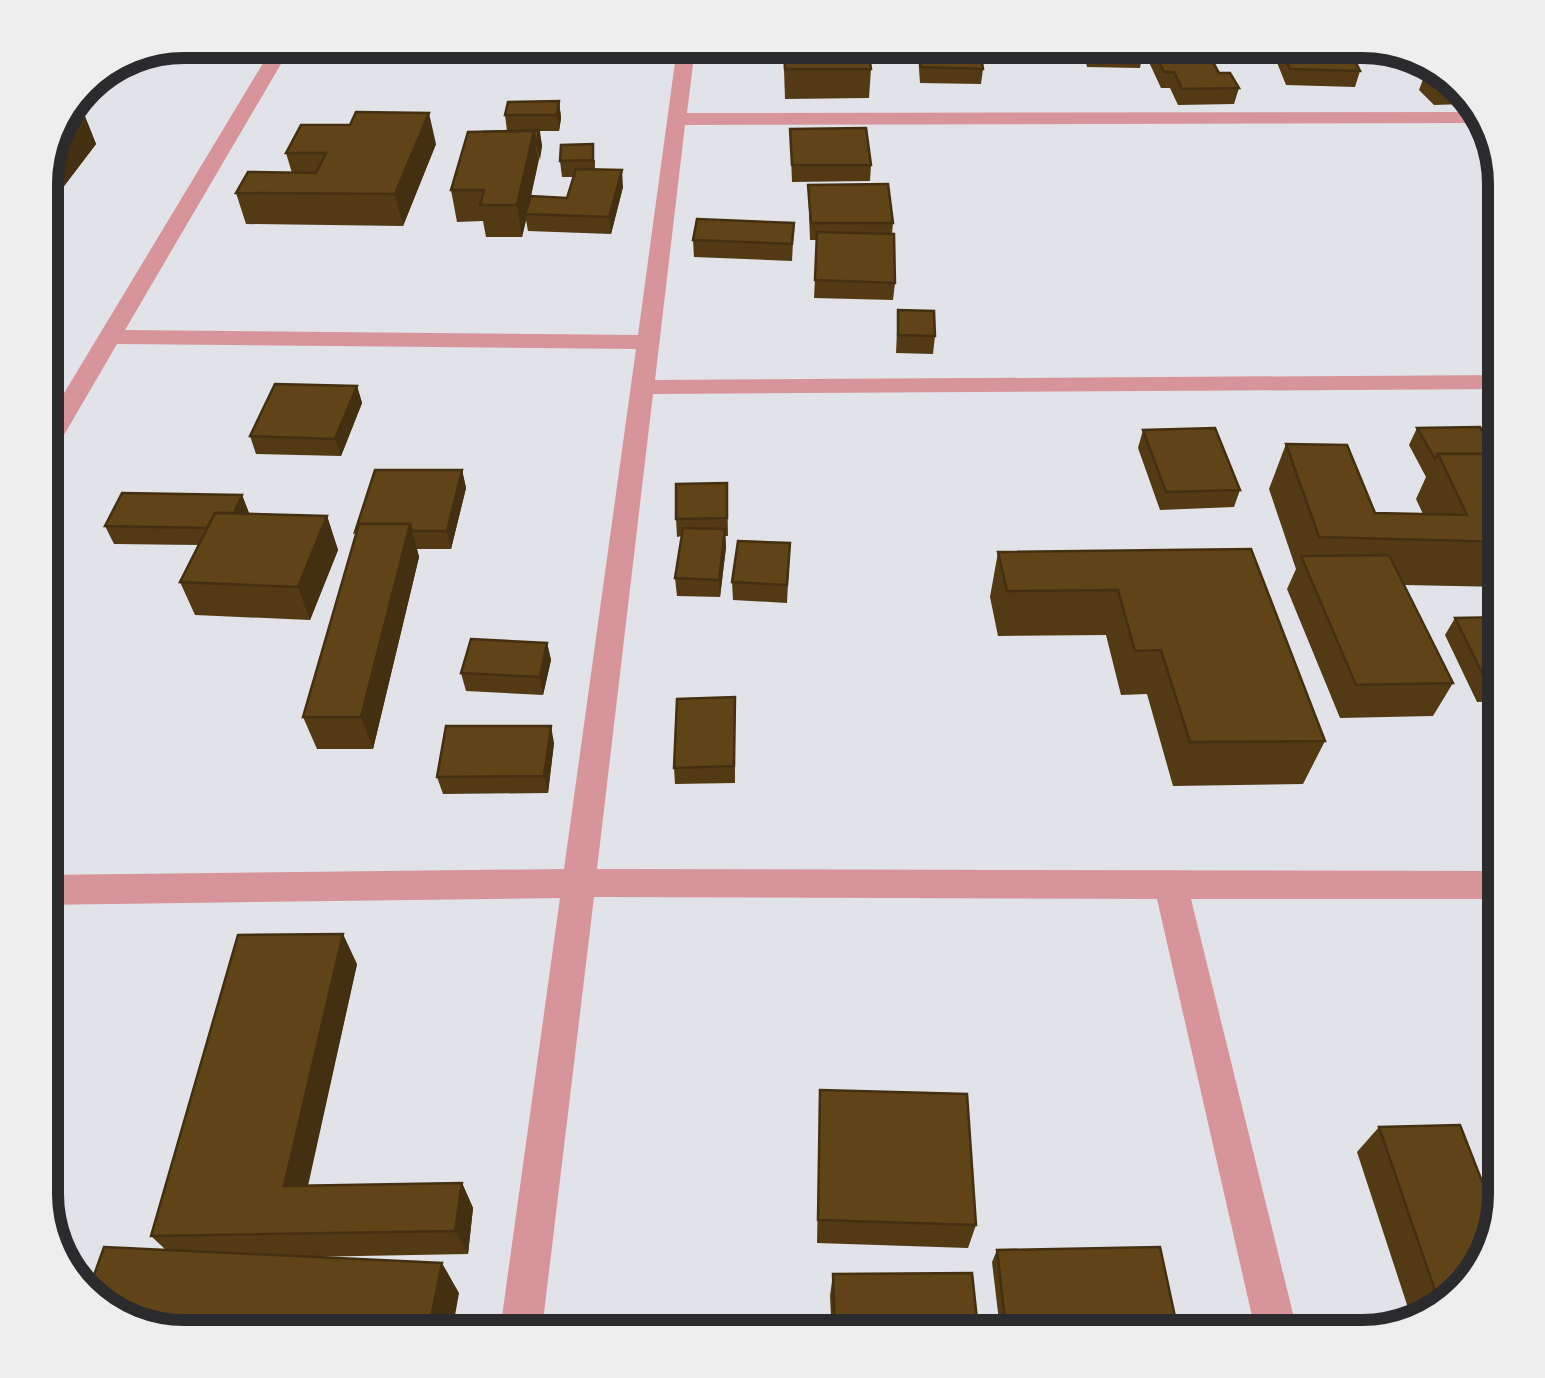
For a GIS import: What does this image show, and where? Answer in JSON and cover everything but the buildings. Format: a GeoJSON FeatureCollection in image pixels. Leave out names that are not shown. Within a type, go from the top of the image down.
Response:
{"type":"FeatureCollection","features":[{"type":"Feature","properties":{"kind":"street"},"geometry":{"type":"LineString","coordinates":[[58,424],[275,58]]}},
{"type":"Feature","properties":{"kind":"street"},"geometry":{"type":"LineString","coordinates":[[522,1320],[685,58]]}},
{"type":"Feature","properties":{"kind":"street"},"geometry":{"type":"LineString","coordinates":[[677,119],[1468,118]]}},
{"type":"Feature","properties":{"kind":"street"},"geometry":{"type":"LineString","coordinates":[[110,337],[649,342]]}},
{"type":"Feature","properties":{"kind":"street"},"geometry":{"type":"LineString","coordinates":[[643,387],[1487,382]]}},
{"type":"Feature","properties":{"kind":"street"},"geometry":{"type":"LineString","coordinates":[[58,890],[579,884],[1488,885]]}},
{"type":"Feature","properties":{"kind":"street"},"geometry":{"type":"LineString","coordinates":[[1171,884],[1274,1320]]}}]}
